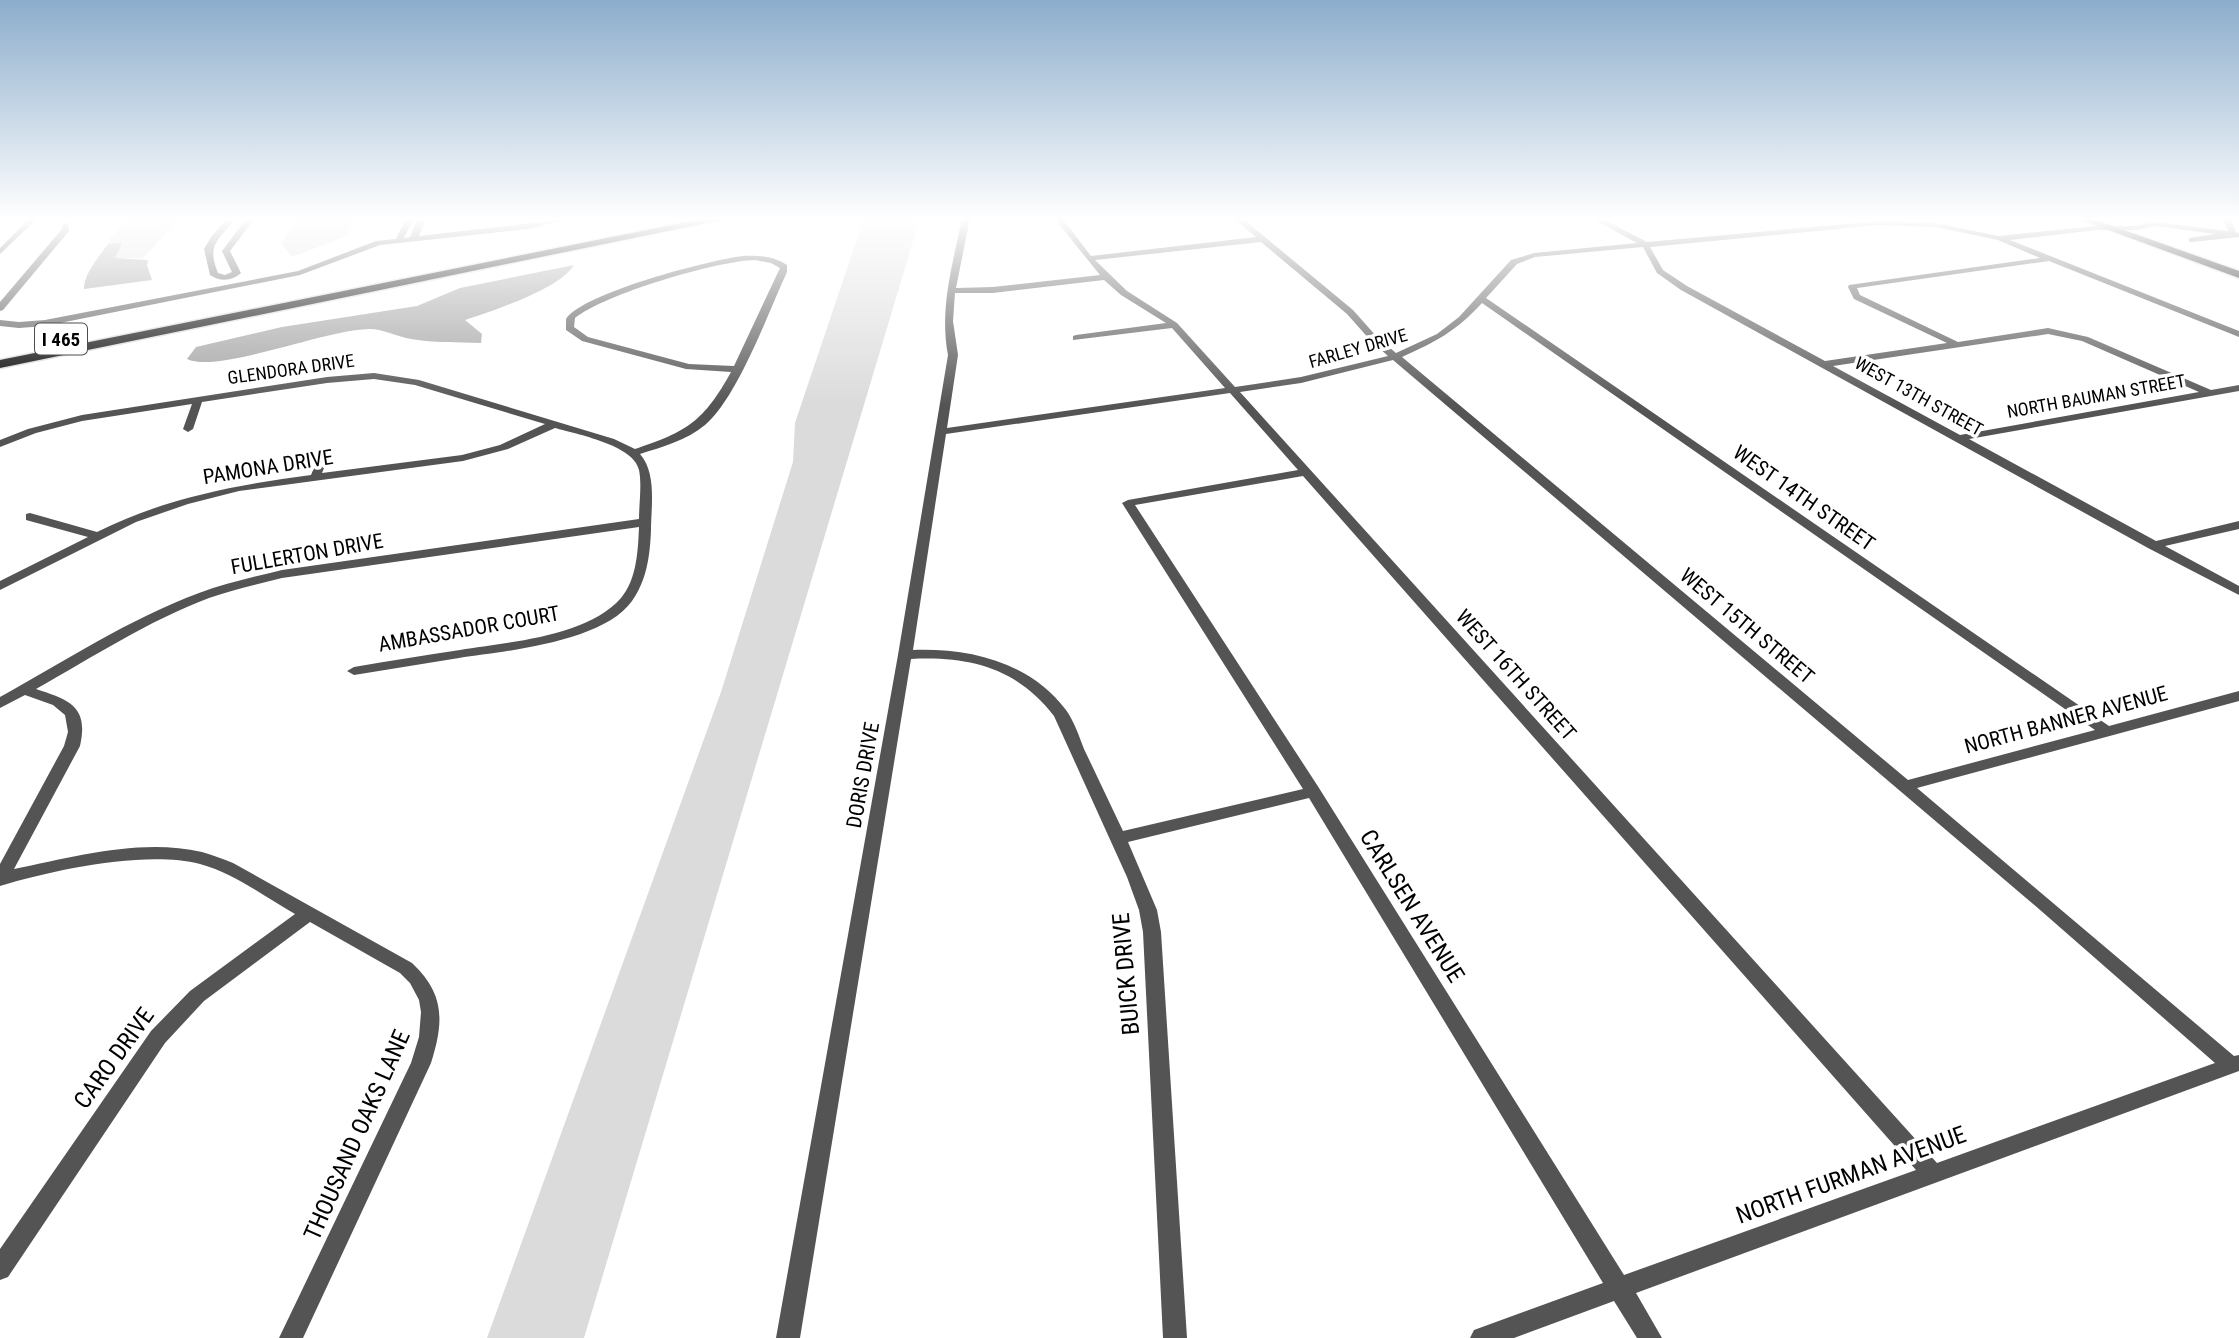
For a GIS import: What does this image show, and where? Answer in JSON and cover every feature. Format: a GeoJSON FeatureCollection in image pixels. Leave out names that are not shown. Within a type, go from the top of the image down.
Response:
{"type":"FeatureCollection","features":[{"type":"Feature","properties":{"kind":"highway","name":"I 465"},"geometry":{"type":"LineString","coordinates":[[0,352],[358,280]]}},
{"type":"Feature","properties":{"kind":"highway","name":"I 465"},"geometry":{"type":"LineString","coordinates":[[0,364],[415,280]]}},
{"type":"Feature","properties":{"kind":"street"},"geometry":{"type":"LineString","coordinates":[[0,308],[23,280]]}},
{"type":"Feature","properties":{"kind":"street"},"geometry":{"type":"LineString","coordinates":[[227,280],[231,282]]}},
{"type":"Feature","properties":{"kind":"street"},"geometry":{"type":"LineString","coordinates":[[0,323],[45,323],[242,280]]}},
{"type":"Feature","properties":{"kind":"street"},"geometry":{"type":"LineString","coordinates":[[660,280],[600,299],[578,311],[569,320],[570,330],[585,339],[689,367],[735,369]]}},
{"type":"Feature","properties":{"kind":"street"},"geometry":{"type":"LineString","coordinates":[[646,522],[645,471],[633,453],[671,440],[702,422],[718,403],[779,280]]}},
{"type":"Feature","properties":{"kind":"street","name":"DORIS DRIVE"},"geometry":{"type":"LineString","coordinates":[[788,1338],[905,655],[953,355],[948,317],[954,280]]}},
{"type":"Feature","properties":{"kind":"street"},"geometry":{"type":"LineString","coordinates":[[952,291],[993,290],[1077,280]]}},
{"type":"Feature","properties":{"kind":"street","name":"WEST 16TH STREET"},"geometry":{"type":"LineString","coordinates":[[1111,280],[1124,292],[1165,316],[1174,325],[1932,1173]]}},
{"type":"Feature","properties":{"kind":"street","name":"WEST 15TH STREET"},"geometry":{"type":"LineString","coordinates":[[1312,280],[1350,312],[1374,339],[1395,357],[2235,1064]]}},
{"type":"Feature","properties":{"kind":"street","name":"FARLEY DRIVE"},"geometry":{"type":"LineString","coordinates":[[940,432],[1314,377],[1395,357],[1440,336],[1462,319],[1497,280]]}},
{"type":"Feature","properties":{"kind":"street","name":"WEST 13TH STREET"},"geometry":{"type":"LineString","coordinates":[[1673,280],[2239,591]]}},
{"type":"Feature","properties":{"kind":"street"},"geometry":{"type":"LineString","coordinates":[[1890,280],[1857,285],[1852,290],[1856,296],[1955,344]]}},
{"type":"Feature","properties":{"kind":"street"},"geometry":{"type":"LineString","coordinates":[[2103,280],[2239,334]]}},
{"type":"Feature","properties":{"kind":"street","name":"WEST 14TH STREET"},"geometry":{"type":"LineString","coordinates":[[1481,298],[2105,730]]}},
{"type":"Feature","properties":{"kind":"street"},"geometry":{"type":"LineString","coordinates":[[1076,338],[1174,325]]}},
{"type":"Feature","properties":{"kind":"street"},"geometry":{"type":"LineString","coordinates":[[1824,364],[2050,331],[2085,339],[2209,393]]}},
{"type":"Feature","properties":{"kind":"street","name":"GLENDORA DRIVE"},"geometry":{"type":"LineString","coordinates":[[0,444],[64,422],[332,379],[379,376],[416,382],[610,441],[633,453]]}},
{"type":"Feature","properties":{"kind":"street","name":"NORTH BAUMAN STREET"},"geometry":{"type":"LineString","coordinates":[[1959,439],[2239,388]]}},
{"type":"Feature","properties":{"kind":"street"},"geometry":{"type":"LineString","coordinates":[[188,429],[198,400]]}},
{"type":"Feature","properties":{"kind":"street","name":"PAMONA DRIVE"},"geometry":{"type":"LineString","coordinates":[[0,586],[142,515],[198,497],[475,455],[514,443],[554,424]]}},
{"type":"Feature","properties":{"kind":"street"},"geometry":{"type":"LineString","coordinates":[[315,478],[324,456]]}},
{"type":"Feature","properties":{"kind":"street","name":"CARLSEN AVENUE"},"geometry":{"type":"LineString","coordinates":[[1306,472],[1128,503],[1313,792],[1650,1338]]}},
{"type":"Feature","properties":{"kind":"street"},"geometry":{"type":"LineString","coordinates":[[30,517],[99,536]]}},
{"type":"Feature","properties":{"kind":"street","name":"AMBASSADOR COURT"},"geometry":{"type":"LineString","coordinates":[[354,671],[539,641],[589,625],[620,605],[633,590],[646,547],[646,522]]}},
{"type":"Feature","properties":{"kind":"street","name":"FULLERTON DRIVE"},"geometry":{"type":"LineString","coordinates":[[0,703],[158,614],[238,584],[296,572],[646,522]]}},
{"type":"Feature","properties":{"kind":"street"},"geometry":{"type":"LineString","coordinates":[[2152,545],[2239,524]]}},
{"type":"Feature","properties":{"kind":"street","name":"BUICK DRIVE"},"geometry":{"type":"LineString","coordinates":[[905,655],[940,654],[985,661],[1019,675],[1038,687],[1061,714],[1144,896],[1152,932],[1175,1338]]}},
{"type":"Feature","properties":{"kind":"street"},"geometry":{"type":"LineString","coordinates":[[0,879],[72,746],[78,728],[73,713],[64,705],[25,690]]}},
{"type":"Feature","properties":{"kind":"street","name":"NORTH BANNER AVENUE"},"geometry":{"type":"LineString","coordinates":[[1904,786],[2239,695]]}},
{"type":"Feature","properties":{"kind":"street"},"geometry":{"type":"LineString","coordinates":[[1119,838],[1313,792]]}},
{"type":"Feature","properties":{"kind":"street","name":"THOUSAND OAKS LANE"},"geometry":{"type":"LineString","coordinates":[[0,879],[128,855],[189,855],[221,864],[416,976],[430,1000],[432,1021],[421,1063],[291,1338]]}},
{"type":"Feature","properties":{"kind":"street","name":"CARO DRIVE"},"geometry":{"type":"LineString","coordinates":[[0,1269],[158,1037],[197,996],[309,913]]}},
{"type":"Feature","properties":{"kind":"street","name":"NORTH FURMAN AVENUE"},"geometry":{"type":"LineString","coordinates":[[1482,1338],[2235,1064]]}},
{"type":"Feature","properties":{"kind":"shaded area"},"geometry":{"type":"Polygon","coordinates":[[[86,280],[149,280],[84,289],[86,280]]]}},
{"type":"Feature","properties":{"kind":"shaded area"},"geometry":{"type":"Polygon","coordinates":[[[497,280],[557,280],[508,305],[465,320],[482,334],[481,343],[420,340],[370,329],[327,336],[222,361],[202,362],[187,359],[196,347],[282,327],[417,306],[460,288],[497,280]]]}},
{"type":"Feature","properties":{"kind":"shaded area"},"geometry":{"type":"Polygon","coordinates":[[[843,280],[901,280],[584,1338],[487,1338],[721,692],[793,462],[795,423],[843,280]]]}}]}
